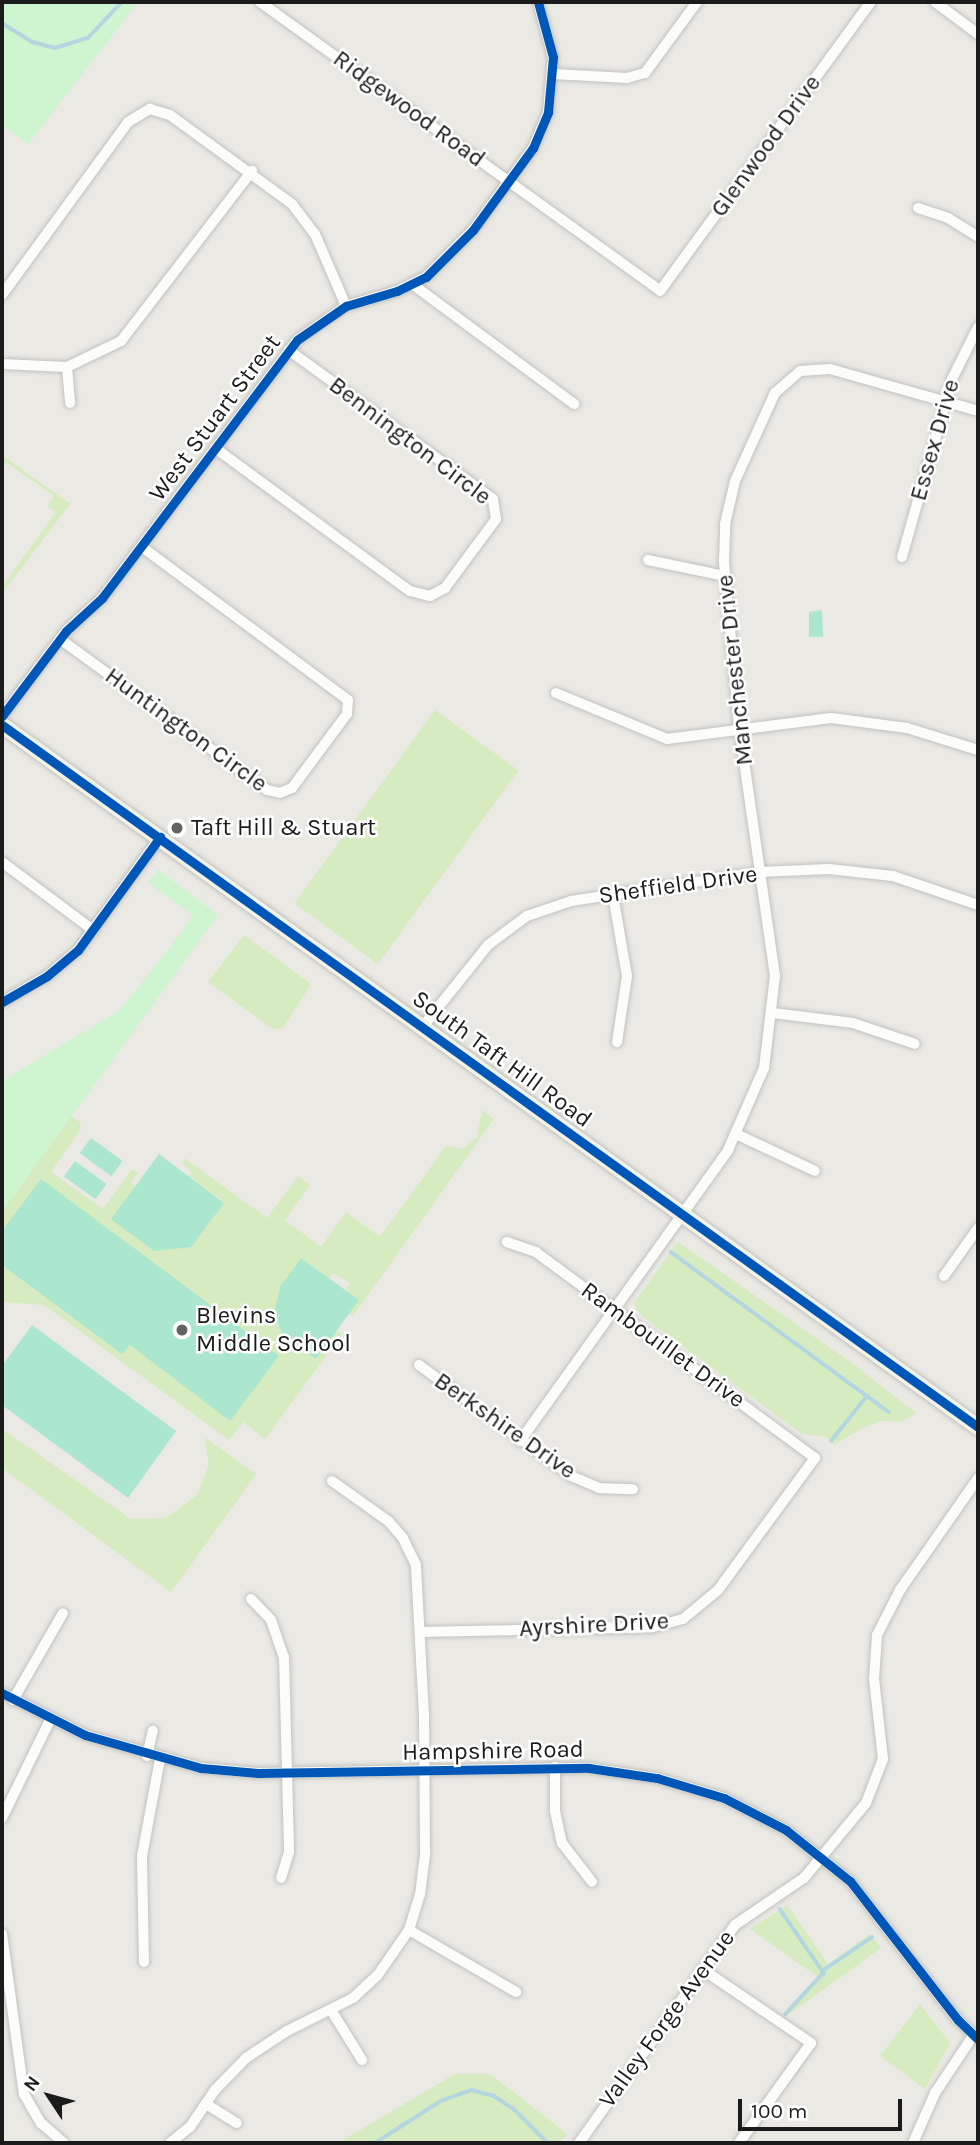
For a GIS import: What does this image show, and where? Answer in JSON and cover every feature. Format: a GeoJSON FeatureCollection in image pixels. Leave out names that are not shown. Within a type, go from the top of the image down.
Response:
{"type":"FeatureCollection","features":[{"type":"Feature","properties":{"kind":"main road","name":"South Taft Hill Road"},"geometry":{"type":"LineString","coordinates":[[2,725],[424,1025],[978,1427]]}},
{"type":"Feature","properties":{"kind":"street","name":"Ridgewood Road"},"geometry":{"type":"LineString","coordinates":[[260,2],[660,291]]}},
{"type":"Feature","properties":{"kind":"street","name":"West Stuart Street"},"geometry":{"type":"LineString","coordinates":[[2,716],[60,639],[102,598],[142,547],[289,350],[315,325],[346,306],[412,284],[451,256],[510,181],[541,131],[554,74],[550,37],[538,2]]}},
{"type":"Feature","properties":{"kind":"street"},"geometry":{"type":"LineString","coordinates":[[554,74],[626,78],[645,73],[697,2]]}},
{"type":"Feature","properties":{"kind":"street","name":"Glenwood Drive"},"geometry":{"type":"LineString","coordinates":[[660,291],[871,2]]}},
{"type":"Feature","properties":{"kind":"street"},"geometry":{"type":"LineString","coordinates":[[935,2],[978,34]]}},
{"type":"Feature","properties":{"kind":"street"},"geometry":{"type":"LineString","coordinates":[[2,295],[128,122],[141,111],[170,115],[252,171],[292,204],[315,234],[346,306]]}},
{"type":"Feature","properties":{"kind":"street"},"geometry":{"type":"LineString","coordinates":[[2,364],[67,368],[108,351],[133,330],[252,171]]}},
{"type":"Feature","properties":{"kind":"street"},"geometry":{"type":"LineString","coordinates":[[918,208],[948,218],[978,237]]}},
{"type":"Feature","properties":{"kind":"street"},"geometry":{"type":"LineString","coordinates":[[412,284],[574,404]]}},
{"type":"Feature","properties":{"kind":"street","name":"Essex Drive"},"geometry":{"type":"LineString","coordinates":[[902,557],[946,402],[963,352],[978,327]]}},
{"type":"Feature","properties":{"kind":"street","name":"Bennington Circle"},"geometry":{"type":"LineString","coordinates":[[215,448],[410,591],[430,596],[445,588],[496,519],[493,499],[289,350]]}},
{"type":"Feature","properties":{"kind":"street"},"geometry":{"type":"LineString","coordinates":[[67,368],[70,403]]}},
{"type":"Feature","properties":{"kind":"street","name":"Manchester Drive"},"geometry":{"type":"LineString","coordinates":[[520,1441],[685,1214],[736,1134],[759,1088],[773,1013],[775,976],[739,727],[725,576],[725,524],[736,481],[775,393],[790,376],[812,368],[830,369],[978,411]]}},
{"type":"Feature","properties":{"kind":"street","name":"Huntington Circle"},"geometry":{"type":"LineString","coordinates":[[60,639],[267,790],[280,793],[292,788],[347,714],[348,700],[142,547]]}},
{"type":"Feature","properties":{"kind":"street"},"geometry":{"type":"LineString","coordinates":[[648,560],[725,576]]}},
{"type":"Feature","properties":{"kind":"street"},"geometry":{"type":"LineString","coordinates":[[556,693],[667,739],[810,718],[859,719],[978,750]]}},
{"type":"Feature","properties":{"kind":"street"},"geometry":{"type":"LineString","coordinates":[[2,1002],[62,965],[93,930],[160,837]]}},
{"type":"Feature","properties":{"kind":"street"},"geometry":{"type":"LineString","coordinates":[[2,862],[93,930]]}},
{"type":"Feature","properties":{"kind":"street","name":"Sheffield Drive"},"geometry":{"type":"LineString","coordinates":[[424,1025],[488,944],[505,930],[548,907],[760,872],[872,873],[924,884],[978,905]]}},
{"type":"Feature","properties":{"kind":"street"},"geometry":{"type":"LineString","coordinates":[[613,895],[627,976],[617,1042]]}},
{"type":"Feature","properties":{"kind":"street"},"geometry":{"type":"LineString","coordinates":[[773,1013],[853,1023],[915,1044]]}},
{"type":"Feature","properties":{"kind":"street"},"geometry":{"type":"LineString","coordinates":[[736,1134],[815,1171]]}},
{"type":"Feature","properties":{"kind":"street"},"geometry":{"type":"LineString","coordinates":[[944,1276],[978,1228]]}},
{"type":"Feature","properties":{"kind":"street","name":"Rambouillet Drive"},"geometry":{"type":"LineString","coordinates":[[507,1242],[536,1252],[815,1458]]}},
{"type":"Feature","properties":{"kind":"street","name":"Berkshire Drive"},"geometry":{"type":"LineString","coordinates":[[419,1365],[520,1441],[584,1482],[620,1492],[633,1489]]}},
{"type":"Feature","properties":{"kind":"street","name":"Ayrshire Drive"},"geometry":{"type":"LineString","coordinates":[[421,1632],[653,1627],[684,1619],[718,1590],[815,1458]]}},
{"type":"Feature","properties":{"kind":"street","name":"Valley Forge Avenue"},"geometry":{"type":"LineString","coordinates":[[578,2143],[735,1925],[804,1878],[866,1803],[880,1774],[884,1742],[874,1660],[885,1614],[978,1478]]}},
{"type":"Feature","properties":{"kind":"street"},"geometry":{"type":"LineString","coordinates":[[170,2143],[190,2127],[231,2072],[266,2043],[331,2010],[377,1976],[409,1930],[424,1875],[419,1580],[403,1538],[388,1521],[332,1481]]}},
{"type":"Feature","properties":{"kind":"street"},"geometry":{"type":"LineString","coordinates":[[251,1599],[271,1620],[282,1643],[289,1852],[281,1878]]}},
{"type":"Feature","properties":{"kind":"street"},"geometry":{"type":"LineString","coordinates":[[13,1700],[63,1613]]}},
{"type":"Feature","properties":{"kind":"street","name":"Hampshire Road"},"geometry":{"type":"LineString","coordinates":[[2,1693],[50,1720],[147,1756],[201,1768],[288,1773],[555,1767],[627,1772],[724,1798],[786,1830],[824,1857],[869,1902],[976,2037]]}},
{"type":"Feature","properties":{"kind":"street"},"geometry":{"type":"LineString","coordinates":[[2,1818],[50,1720]]}},
{"type":"Feature","properties":{"kind":"street"},"geometry":{"type":"LineString","coordinates":[[147,1756],[153,1731]]}},
{"type":"Feature","properties":{"kind":"street"},"geometry":{"type":"LineString","coordinates":[[144,1962],[142,1856],[160,1759]]}},
{"type":"Feature","properties":{"kind":"street"},"geometry":{"type":"LineString","coordinates":[[555,1767],[555,1811],[562,1843],[592,1882]]}},
{"type":"Feature","properties":{"kind":"street"},"geometry":{"type":"LineString","coordinates":[[409,1930],[516,1992]]}},
{"type":"Feature","properties":{"kind":"street"},"geometry":{"type":"LineString","coordinates":[[2,1934],[24,2094],[40,2123],[60,2140]]}},
{"type":"Feature","properties":{"kind":"street"},"geometry":{"type":"LineString","coordinates":[[702,1969],[811,2043],[739,2143]]}},
{"type":"Feature","properties":{"kind":"street"},"geometry":{"type":"LineString","coordinates":[[331,2010],[362,2060]]}},
{"type":"Feature","properties":{"kind":"street"},"geometry":{"type":"LineString","coordinates":[[913,2143],[935,2093],[976,2037]]}},
{"type":"Feature","properties":{"kind":"street"},"geometry":{"type":"LineString","coordinates":[[206,2104],[236,2123]]}},
{"type":"Feature","properties":{"kind":"green space"},"geometry":{"type":"Polygon","coordinates":[[[2,2],[138,2],[28,144],[2,125],[2,2]]]}},
{"type":"Feature","properties":{"kind":"green space"},"geometry":{"type":"Polygon","coordinates":[[[2,455],[70,504],[2,594],[2,587],[56,512],[47,506],[54,496],[6,462],[2,468],[2,455]]]}},
{"type":"Feature","properties":{"kind":"green space"},"geometry":{"type":"Polygon","coordinates":[[[822,610],[823,637],[809,637],[809,612],[822,610]]]}},
{"type":"Feature","properties":{"kind":"green space"},"geometry":{"type":"Polygon","coordinates":[[[435,710],[518,771],[378,964],[295,903],[435,710]]]}},
{"type":"Feature","properties":{"kind":"green space"},"geometry":{"type":"Polygon","coordinates":[[[158,870],[218,915],[2,1212],[2,1081],[119,1011],[171,946],[193,915],[148,883],[158,870]]]}},
{"type":"Feature","properties":{"kind":"green space"},"geometry":{"type":"Polygon","coordinates":[[[244,935],[311,984],[283,1028],[273,1029],[208,982],[244,935]]]}},
{"type":"Feature","properties":{"kind":"green space"},"geometry":{"type":"Polygon","coordinates":[[[482,1110],[494,1119],[353,1316],[349,1313],[359,1300],[346,1290],[350,1283],[333,1273],[329,1278],[301,1258],[316,1359],[337,1330],[342,1334],[265,1439],[243,1422],[229,1440],[44,1305],[2,1302],[2,1203],[65,1112],[80,1122],[81,1129],[51,1172],[103,1209],[132,1169],[138,1173],[131,1182],[135,1186],[111,1219],[224,1202],[189,1176],[192,1172],[183,1165],[184,1158],[267,1218],[298,1176],[310,1185],[285,1220],[321,1247],[346,1212],[380,1237],[446,1146],[464,1149],[477,1137],[482,1110]]]}},
{"type":"Feature","properties":{"kind":"green space"},"geometry":{"type":"Polygon","coordinates":[[[91,1138],[123,1161],[111,1176],[80,1153],[91,1138]]]}},
{"type":"Feature","properties":{"kind":"green space"},"geometry":{"type":"Polygon","coordinates":[[[159,1154],[224,1203],[191,1247],[154,1251],[111,1219],[159,1154]]]}},
{"type":"Feature","properties":{"kind":"green space"},"geometry":{"type":"Polygon","coordinates":[[[75,1161],[107,1184],[95,1199],[64,1176],[75,1161]]]}},
{"type":"Feature","properties":{"kind":"green space"},"geometry":{"type":"Polygon","coordinates":[[[41,1179],[279,1356],[230,1421],[130,1345],[122,1354],[2,1265],[2,1231],[41,1179]]]}},
{"type":"Feature","properties":{"kind":"green space"},"geometry":{"type":"Polygon","coordinates":[[[678,1242],[852,1363],[916,1413],[901,1422],[881,1421],[863,1428],[834,1445],[826,1437],[802,1434],[638,1313],[634,1303],[678,1242]]]}},
{"type":"Feature","properties":{"kind":"green space"},"geometry":{"type":"Polygon","coordinates":[[[301,1258],[359,1300],[316,1359],[283,1335],[274,1314],[280,1287],[301,1258]]]}},
{"type":"Feature","properties":{"kind":"green space"},"geometry":{"type":"Polygon","coordinates":[[[32,1325],[176,1431],[128,1498],[2,1405],[2,1366],[32,1325]]]}},
{"type":"Feature","properties":{"kind":"green space"},"geometry":{"type":"Polygon","coordinates":[[[2,1429],[131,1519],[166,1518],[197,1495],[209,1465],[204,1437],[256,1474],[171,1592],[2,1468],[2,1429]]]}},
{"type":"Feature","properties":{"kind":"green space"},"geometry":{"type":"Polygon","coordinates":[[[787,1905],[828,1964],[870,1934],[881,1948],[788,2015],[784,2013],[818,1977],[750,1929],[787,1905]]]}},
{"type":"Feature","properties":{"kind":"green space"},"geometry":{"type":"Polygon","coordinates":[[[920,2004],[950,2043],[925,2089],[880,2056],[920,2004]]]}},
{"type":"Feature","properties":{"kind":"green space"},"geometry":{"type":"Polygon","coordinates":[[[455,2074],[490,2074],[567,2134],[560,2143],[338,2143],[455,2074]]]}},
{"type":"Feature","properties":{"kind":"waterway"},"geometry":{"type":"LineString","coordinates":[[2,23],[33,42],[55,48],[88,38],[122,2]]}},
{"type":"Feature","properties":{"kind":"waterway"},"geometry":{"type":"LineString","coordinates":[[671,1252],[867,1396]]}},
{"type":"Feature","properties":{"kind":"waterway"},"geometry":{"type":"LineString","coordinates":[[831,1441],[867,1396],[889,1412]]}},
{"type":"Feature","properties":{"kind":"waterway"},"geometry":{"type":"LineString","coordinates":[[780,1909],[824,1973],[786,2014]]}},
{"type":"Feature","properties":{"kind":"waterway"},"geometry":{"type":"LineString","coordinates":[[824,1970],[872,1937]]}},
{"type":"Feature","properties":{"kind":"waterway"},"geometry":{"type":"LineString","coordinates":[[375,2143],[441,2101],[472,2090],[494,2096],[514,2109],[548,2143]]}},
{"type":"Feature","properties":{"kind":"cycle path"},"geometry":{"type":"LineString","coordinates":[[2,716],[66,631],[102,598],[297,340],[346,306],[397,291],[426,277],[473,230],[533,148],[548,112],[553,57],[538,2]]}},
{"type":"Feature","properties":{"kind":"cycle path"},"geometry":{"type":"LineString","coordinates":[[2,725],[978,1427]]}},
{"type":"Feature","properties":{"kind":"cycle path"},"geometry":{"type":"LineString","coordinates":[[2,1002],[47,976],[78,950],[160,837]]}},
{"type":"Feature","properties":{"kind":"cycle path"},"geometry":{"type":"LineString","coordinates":[[2,1693],[85,1735],[201,1768],[258,1773],[589,1768],[657,1778],[724,1798],[786,1830],[850,1881],[958,2020],[978,2039]]}},
{"type":"Feature","properties":{"kind":"place","name":"Taft Hill & Stuart"},"geometry":{"type":"Point","coordinates":[177,828]}},
{"type":"Feature","properties":{"kind":"place","name":"Blevins Middle School"},"geometry":{"type":"Point","coordinates":[182,1330]}}]}
